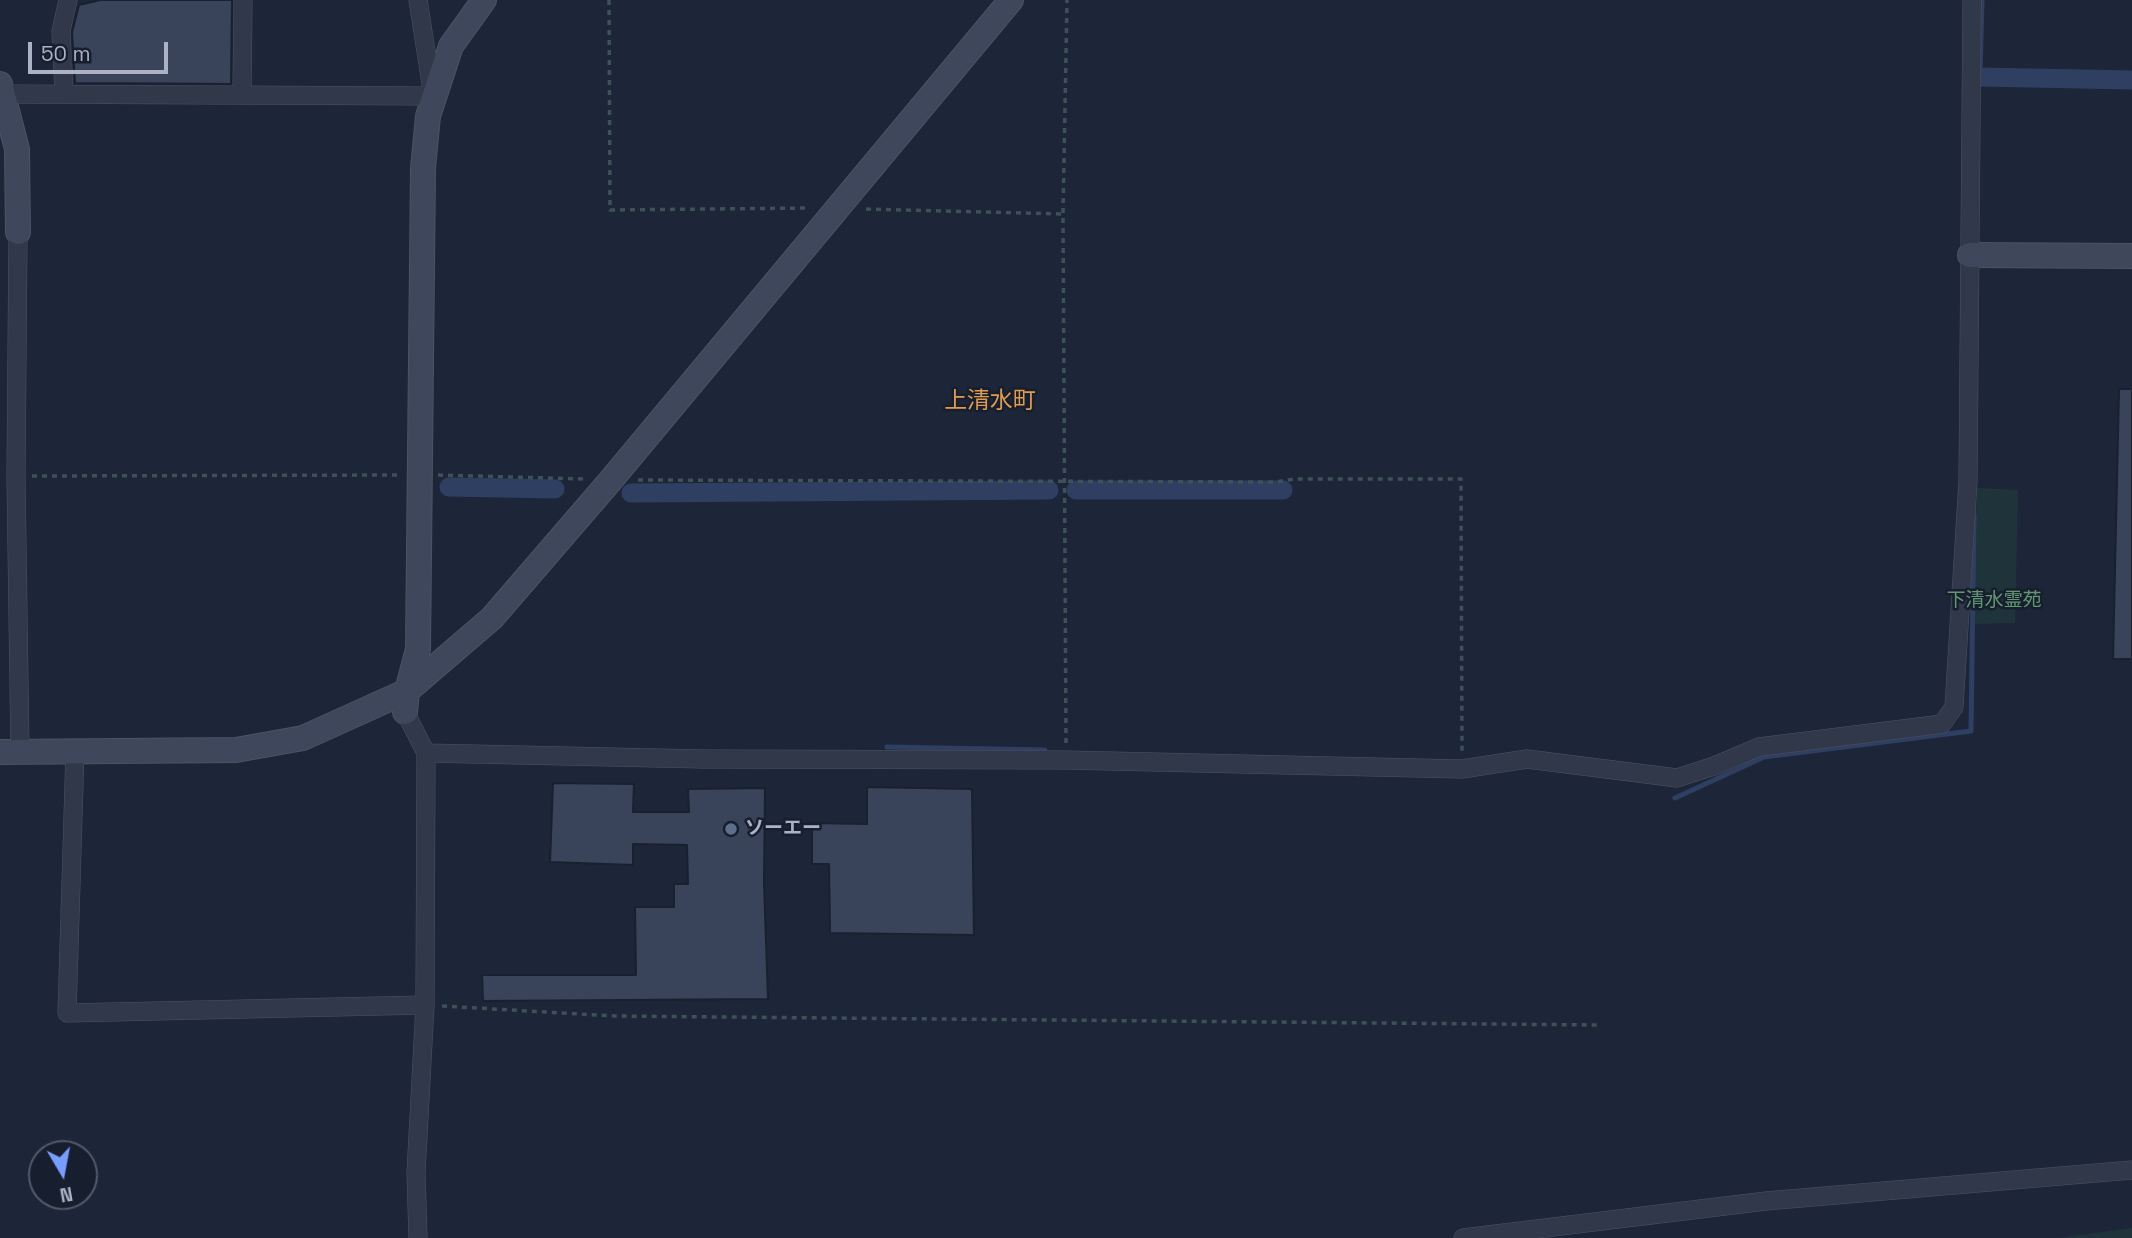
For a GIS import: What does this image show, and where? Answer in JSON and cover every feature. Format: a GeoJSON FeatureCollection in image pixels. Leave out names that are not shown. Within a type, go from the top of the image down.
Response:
{"type":"FeatureCollection","features":[{"type":"Feature","properties":{"kind":"street"},"geometry":{"type":"LineString","coordinates":[[64,93],[61,31],[68,0]]}},
{"type":"Feature","properties":{"kind":"street"},"geometry":{"type":"LineString","coordinates":[[242,94],[243,0]]}},
{"type":"Feature","properties":{"kind":"street"},"geometry":{"type":"LineString","coordinates":[[418,0],[433,96]]}},
{"type":"Feature","properties":{"kind":"street"},"geometry":{"type":"LineString","coordinates":[[418,1238],[416,1172],[425,1005],[426,752],[406,702],[418,649],[423,168],[428,116],[451,46],[484,0]]}},
{"type":"Feature","properties":{"kind":"street"},"geometry":{"type":"LineString","coordinates":[[433,96],[64,93],[1,89],[17,149],[16,476],[10,752],[236,750],[303,738],[406,702],[492,618],[611,480],[1011,0]]}},
{"type":"Feature","properties":{"kind":"street"},"geometry":{"type":"LineString","coordinates":[[426,752],[729,759],[1066,760],[1462,769],[1527,759],[1677,778],[1759,747],[1942,724],[1954,708],[1968,481],[1972,0]]}},
{"type":"Feature","properties":{"kind":"street"},"geometry":{"type":"LineString","coordinates":[[1970,255],[2132,256]]}},
{"type":"Feature","properties":{"kind":"street"},"geometry":{"type":"LineString","coordinates":[[75,752],[67,1013],[425,1005]]}},
{"type":"Feature","properties":{"kind":"street"},"geometry":{"type":"LineString","coordinates":[[1463,1238],[1766,1201],[2132,1170]]}},
{"type":"Feature","properties":{"kind":"path"},"geometry":{"type":"LineString","coordinates":[[609,0],[610,210],[838,208],[1063,214]]}},
{"type":"Feature","properties":{"kind":"path"},"geometry":{"type":"LineString","coordinates":[[1066,760],[1063,214],[1067,0]]}},
{"type":"Feature","properties":{"kind":"path"},"geometry":{"type":"LineString","coordinates":[[16,476],[421,475],[611,480],[1276,482],[1294,479],[1461,479],[1462,769]]}},
{"type":"Feature","properties":{"kind":"path"},"geometry":{"type":"LineString","coordinates":[[425,1005],[614,1016],[1598,1025]]}},
{"type":"Feature","properties":{"kind":"green space","name":"下清水霊苑"},"geometry":{"type":"Polygon","coordinates":[[[1977,488],[2018,490],[2015,623],[1972,624],[1977,488]]]}},
{"type":"Feature","properties":{"kind":"green space"},"geometry":{"type":"Polygon","coordinates":[[[2132,1228],[2132,1238],[2058,1238],[2132,1228]]]}},
{"type":"Feature","properties":{"kind":"building"},"geometry":{"type":"Polygon","coordinates":[[[100,0],[232,0],[231,84],[75,83],[72,32],[79,5],[100,0]]]}},
{"type":"Feature","properties":{"kind":"building"},"geometry":{"type":"Polygon","coordinates":[[[2119,389],[2132,389],[2132,659],[2113,659],[2119,389]]]}},
{"type":"Feature","properties":{"kind":"building"},"geometry":{"type":"Polygon","coordinates":[[[553,783],[634,784],[633,812],[689,812],[688,789],[765,788],[764,883],[768,999],[483,1001],[482,975],[636,975],[635,907],[674,907],[674,884],[688,884],[687,845],[633,844],[633,865],[550,862],[553,783]]]}},
{"type":"Feature","properties":{"kind":"building"},"geometry":{"type":"Polygon","coordinates":[[[867,787],[972,789],[974,935],[830,933],[829,864],[812,864],[812,823],[867,824],[867,787]]]}},
{"type":"Feature","properties":{"kind":"waterway"},"geometry":{"type":"LineString","coordinates":[[1980,76],[1982,0]]}},
{"type":"Feature","properties":{"kind":"waterway"},"geometry":{"type":"LineString","coordinates":[[1980,77],[2132,80]]}},
{"type":"Feature","properties":{"kind":"waterway"},"geometry":{"type":"LineString","coordinates":[[449,487],[555,489]]}},
{"type":"Feature","properties":{"kind":"waterway"},"geometry":{"type":"LineString","coordinates":[[631,493],[1049,490]]}},
{"type":"Feature","properties":{"kind":"waterway"},"geometry":{"type":"LineString","coordinates":[[1076,490],[1283,490]]}},
{"type":"Feature","properties":{"kind":"waterway"},"geometry":{"type":"LineString","coordinates":[[1675,798],[1764,757],[1971,731],[1974,515]]}},
{"type":"Feature","properties":{"kind":"waterway"},"geometry":{"type":"LineString","coordinates":[[887,747],[1045,750]]}},
{"type":"Feature","properties":{"kind":"place","name":"ソーエー"},"geometry":{"type":"Point","coordinates":[731,829]}},
{"type":"Feature","properties":{"kind":"district","name":"上清水町"},"geometry":{"type":"Point","coordinates":[990,402]}}]}
